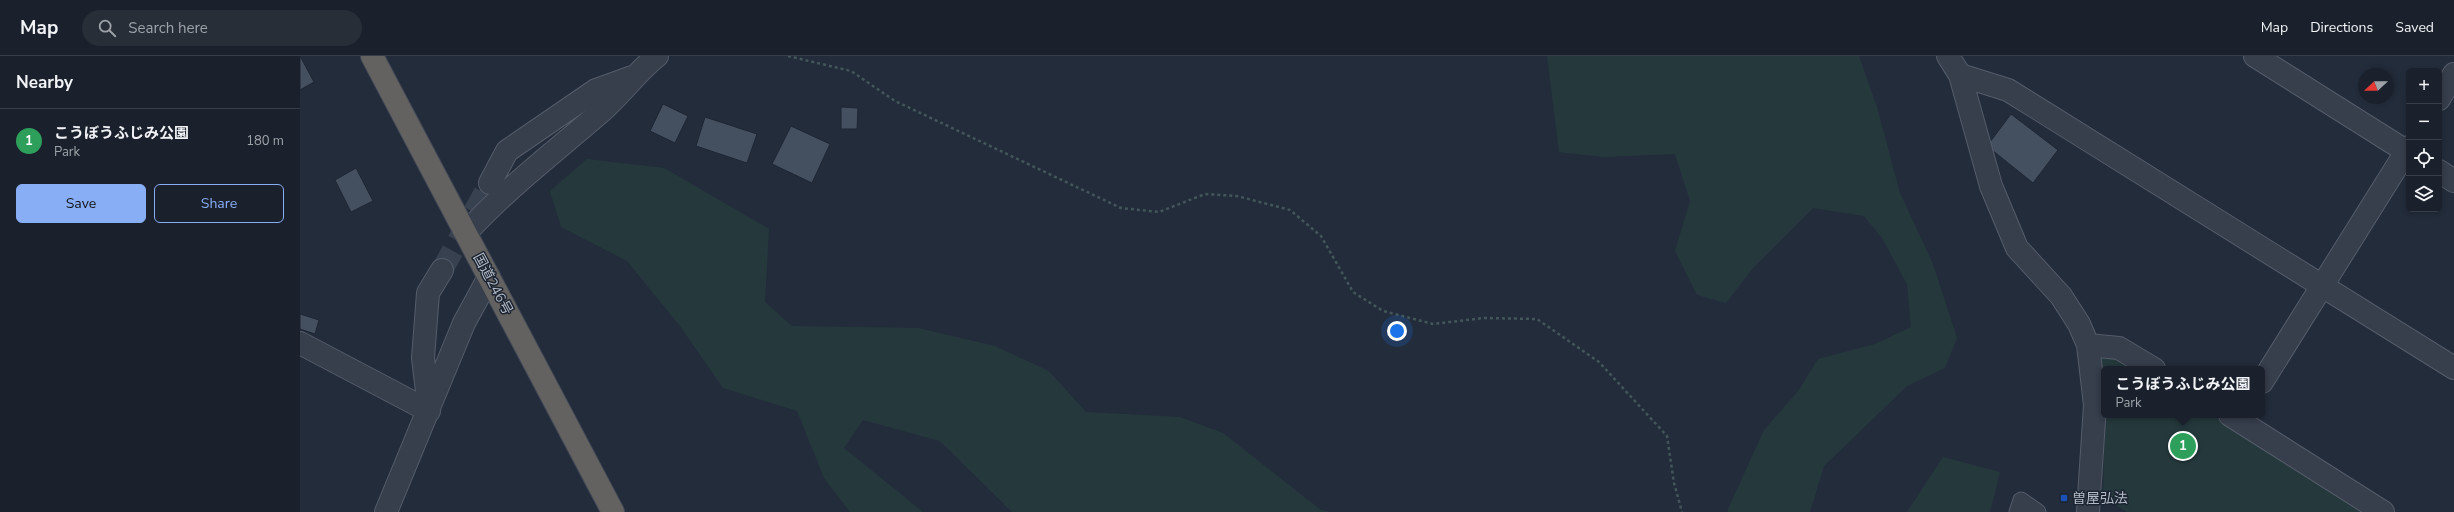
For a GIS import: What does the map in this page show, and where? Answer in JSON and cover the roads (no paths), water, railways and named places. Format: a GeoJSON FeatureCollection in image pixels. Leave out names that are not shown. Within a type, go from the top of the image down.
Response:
{"type":"FeatureCollection","features":[{"type":"Feature","properties":{"kind":"highway","name":"国道246号"},"geometry":{"type":"LineString","coordinates":[[372,56],[613,512]]}},
{"type":"Feature","properties":{"kind":"street"},"geometry":{"type":"LineString","coordinates":[[466,232],[488,209],[606,107],[635,76],[657,56]]}},
{"type":"Feature","properties":{"kind":"street"},"geometry":{"type":"LineString","coordinates":[[1948,56],[1960,75],[1991,186],[2017,248],[2061,296],[2079,324],[2088,345],[2095,405],[2088,512]]}},
{"type":"Feature","properties":{"kind":"street"},"geometry":{"type":"LineString","coordinates":[[2255,56],[2406,149]]}},
{"type":"Feature","properties":{"kind":"street"},"geometry":{"type":"LineString","coordinates":[[2442,93],[2454,74]]}},
{"type":"Feature","properties":{"kind":"street"},"geometry":{"type":"LineString","coordinates":[[1960,75],[2008,90],[2454,368]]}},
{"type":"Feature","properties":{"kind":"street"},"geometry":{"type":"LineString","coordinates":[[490,183],[507,151],[596,90],[635,76]]}},
{"type":"Feature","properties":{"kind":"street"},"geometry":{"type":"LineString","coordinates":[[2265,377],[2406,153]]}},
{"type":"Feature","properties":{"kind":"street"},"geometry":{"type":"LineString","coordinates":[[2442,173],[2454,181]]}},
{"type":"Feature","properties":{"kind":"street"},"geometry":{"type":"LineString","coordinates":[[429,411],[423,358],[428,293],[442,270]]}},
{"type":"Feature","properties":{"kind":"street"},"geometry":{"type":"LineString","coordinates":[[386,512],[429,411],[464,323],[489,277]]}},
{"type":"Feature","properties":{"kind":"street"},"geometry":{"type":"LineString","coordinates":[[300,343],[429,411]]}},
{"type":"Feature","properties":{"kind":"street"},"geometry":{"type":"LineString","coordinates":[[2088,345],[2119,348],[2149,366]]}},
{"type":"Feature","properties":{"kind":"street"},"geometry":{"type":"LineString","coordinates":[[2238,418],[2383,512]]}},
{"type":"Feature","properties":{"kind":"lane"},"geometry":{"type":"LineString","coordinates":[[2017,512],[2021,500],[2038,512]]}},
{"type":"Feature","properties":{"kind":"tunnel"},"geometry":{"type":"LineString","coordinates":[[442,270],[490,183]]}},
{"type":"Feature","properties":{"kind":"place","name":"こうぼうふじみ公園"},"geometry":{"type":"Point","coordinates":[2183,446]}},
{"type":"Feature","properties":{"kind":"place","name":"曽屋弘法"},"geometry":{"type":"Point","coordinates":[2064,498]}}]}
